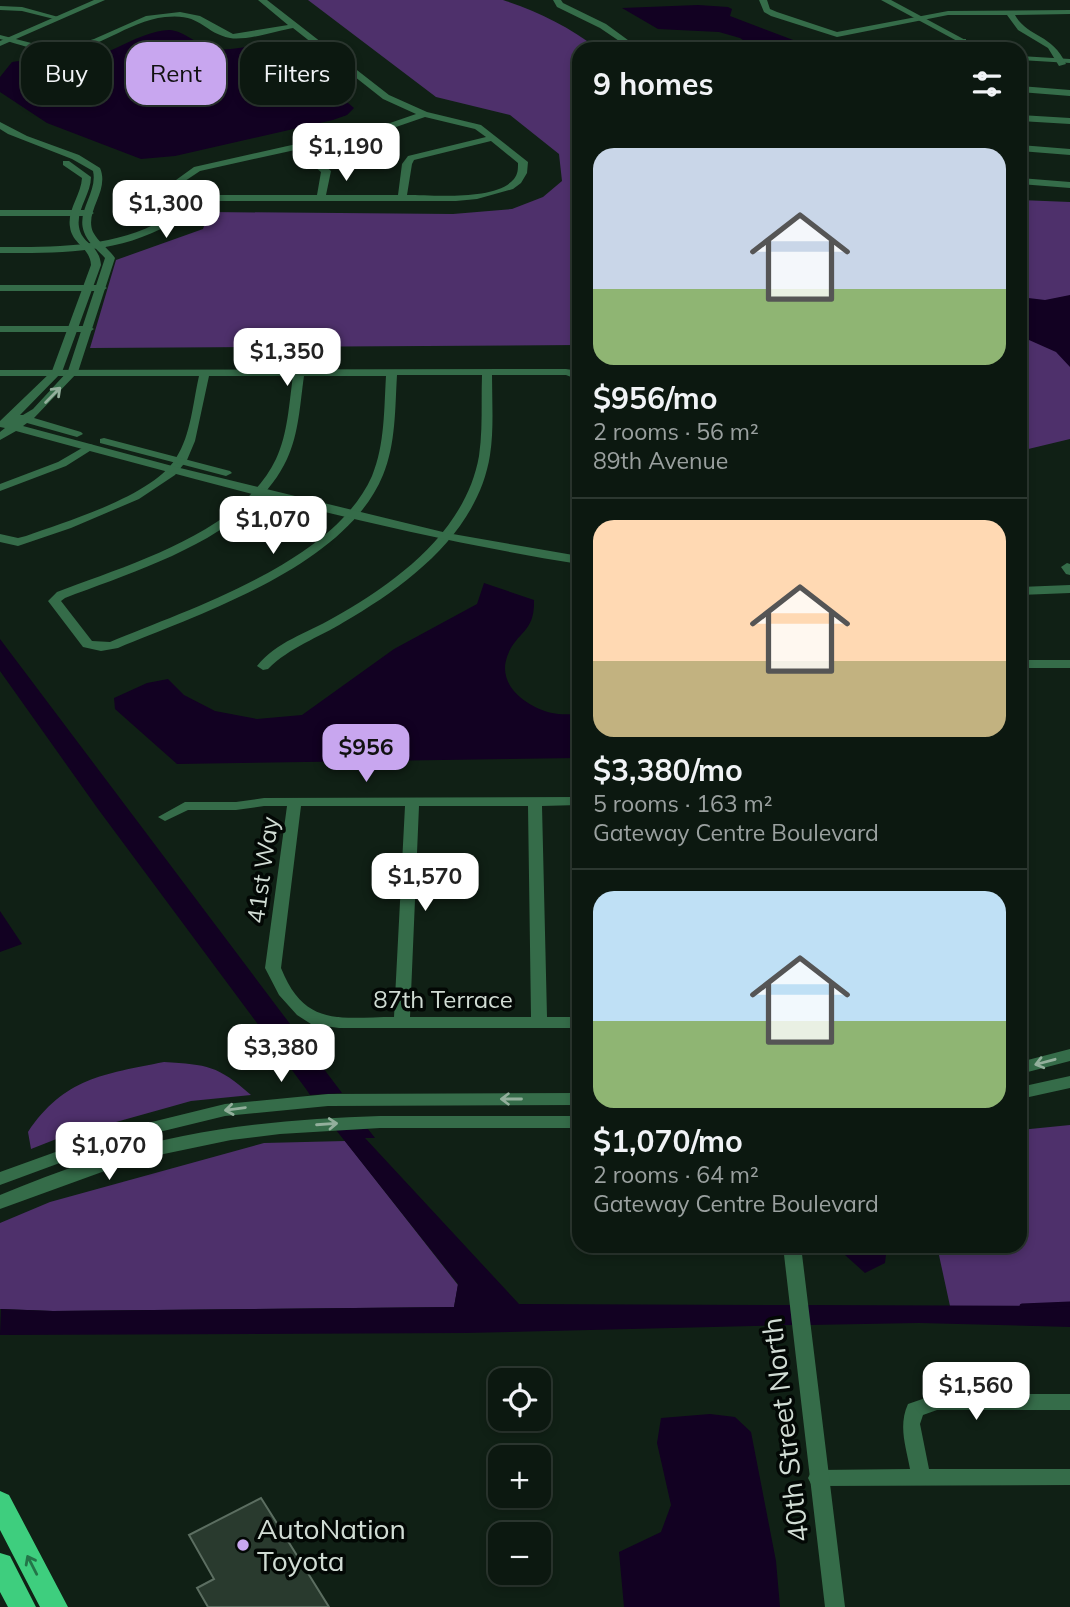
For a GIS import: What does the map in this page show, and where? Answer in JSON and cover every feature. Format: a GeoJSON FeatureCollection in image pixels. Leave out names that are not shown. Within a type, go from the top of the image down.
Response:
{"type":"FeatureCollection","features":[{"type":"Feature","properties":{"kind":"highway"},"geometry":{"type":"LineString","coordinates":[[2,1509],[54,1607]]}},
{"type":"Feature","properties":{"kind":"highway"},"geometry":{"type":"LineString","coordinates":[[0,1565],[22,1607]]}},
{"type":"Feature","properties":{"kind":"street"},"geometry":{"type":"LineString","coordinates":[[0,8],[22,9],[54,17],[85,0]]}},
{"type":"Feature","properties":{"kind":"street"},"geometry":{"type":"LineString","coordinates":[[0,44],[3,38],[98,0]]}},
{"type":"Feature","properties":{"kind":"street"},"geometry":{"type":"LineString","coordinates":[[175,198],[456,198],[490,194],[515,183],[521,177],[523,162],[493,138],[469,124],[424,114],[386,97],[262,0]]}},
{"type":"Feature","properties":{"kind":"street"},"geometry":{"type":"LineString","coordinates":[[557,0],[560,5],[603,26],[627,42]]}},
{"type":"Feature","properties":{"kind":"street"},"geometry":{"type":"LineString","coordinates":[[763,0],[767,10],[774,14],[838,35],[959,12],[1070,12]]}},
{"type":"Feature","properties":{"kind":"street"},"geometry":{"type":"LineString","coordinates":[[873,0],[957,42]]}},
{"type":"Feature","properties":{"kind":"street"},"geometry":{"type":"LineString","coordinates":[[885,0],[916,20]]}},
{"type":"Feature","properties":{"kind":"street"},"geometry":{"type":"LineString","coordinates":[[1009,12],[1016,27],[1051,45],[1066,63]]}},
{"type":"Feature","properties":{"kind":"street"},"geometry":{"type":"LineString","coordinates":[[3,38],[50,49],[67,49],[138,20],[168,14],[201,17],[233,36],[294,26]]}},
{"type":"Feature","properties":{"kind":"street"},"geometry":{"type":"LineString","coordinates":[[1027,60],[1066,63]]}},
{"type":"Feature","properties":{"kind":"street"},"geometry":{"type":"LineString","coordinates":[[1027,90],[1070,93]]}},
{"type":"Feature","properties":{"kind":"street"},"geometry":{"type":"LineString","coordinates":[[0,250],[87,247],[161,226],[167,222],[181,180],[191,172],[393,125],[424,114]]}},
{"type":"Feature","properties":{"kind":"street"},"geometry":{"type":"LineString","coordinates":[[1027,118],[1070,121]]}},
{"type":"Feature","properties":{"kind":"street"},"geometry":{"type":"LineString","coordinates":[[2,130],[81,171],[87,183],[75,213],[73,229],[97,259],[57,372],[18,421]]}},
{"type":"Feature","properties":{"kind":"street"},"geometry":{"type":"LineString","coordinates":[[0,437],[53,396],[73,372],[110,258],[87,229],[99,183],[97,170],[2,130]]}},
{"type":"Feature","properties":{"kind":"street"},"geometry":{"type":"LineString","coordinates":[[402,198],[407,164],[411,158],[493,138]]}},
{"type":"Feature","properties":{"kind":"street"},"geometry":{"type":"LineString","coordinates":[[296,146],[326,171],[321,198]]}},
{"type":"Feature","properties":{"kind":"street"},"geometry":{"type":"LineString","coordinates":[[1027,149],[1070,152]]}},
{"type":"Feature","properties":{"kind":"street"},"geometry":{"type":"LineString","coordinates":[[1027,182],[1070,185]]}},
{"type":"Feature","properties":{"kind":"street"},"geometry":{"type":"LineString","coordinates":[[0,213],[89,214]]}},
{"type":"Feature","properties":{"kind":"street"},"geometry":{"type":"LineString","coordinates":[[0,288],[102,288]]}},
{"type":"Feature","properties":{"kind":"street"},"geometry":{"type":"LineString","coordinates":[[0,329],[89,329]]}},
{"type":"Feature","properties":{"kind":"street"},"geometry":{"type":"LineString","coordinates":[[3,539],[18,542],[30,539],[122,502],[145,491],[177,466],[205,372]]}},
{"type":"Feature","properties":{"kind":"street"},"geometry":{"type":"LineString","coordinates":[[299,372],[282,459],[264,488],[219,524],[192,540],[61,595],[54,601],[88,644],[101,647],[113,645],[268,577],[317,546],[355,510],[376,480],[383,460],[392,372]]}},
{"type":"Feature","properties":{"kind":"street"},"geometry":{"type":"LineString","coordinates":[[0,373],[487,372],[572,376]]}},
{"type":"Feature","properties":{"kind":"street"},"geometry":{"type":"LineString","coordinates":[[263,666],[278,650],[338,621],[376,597],[409,573],[450,533],[476,488],[483,466],[487,372]]}},
{"type":"Feature","properties":{"kind":"street"},"geometry":{"type":"LineString","coordinates":[[18,421],[89,447],[177,466]]}},
{"type":"Feature","properties":{"kind":"street"},"geometry":{"type":"LineString","coordinates":[[1,425],[18,421],[264,488],[450,533],[572,559]]}},
{"type":"Feature","properties":{"kind":"street"},"geometry":{"type":"LineString","coordinates":[[0,488],[62,464],[89,447]]}},
{"type":"Feature","properties":{"kind":"street"},"geometry":{"type":"LineString","coordinates":[[450,533],[572,550]]}},
{"type":"Feature","properties":{"kind":"street"},"geometry":{"type":"LineString","coordinates":[[1027,591],[1070,589]]}},
{"type":"Feature","properties":{"kind":"street"},"geometry":{"type":"LineString","coordinates":[[1027,600],[1070,598]]}},
{"type":"Feature","properties":{"kind":"street"},"geometry":{"type":"LineString","coordinates":[[1027,664],[1070,664]]}},
{"type":"Feature","properties":{"kind":"street"},"geometry":{"type":"LineString","coordinates":[[535,801],[539,1022]]}},
{"type":"Feature","properties":{"kind":"street"},"geometry":{"type":"LineString","coordinates":[[165,817],[185,806],[295,802],[572,801]]}},
{"type":"Feature","properties":{"kind":"street","name":"41st Way"},"geometry":{"type":"LineString","coordinates":[[276,945],[295,802]]}},
{"type":"Feature","properties":{"kind":"street"},"geometry":{"type":"LineString","coordinates":[[402,1023],[412,802]]}},
{"type":"Feature","properties":{"kind":"street","name":"87th Terrace"},"geometry":{"type":"LineString","coordinates":[[276,945],[273,968],[278,981],[302,1010],[319,1021],[572,1022]]}},
{"type":"Feature","properties":{"kind":"street"},"geometry":{"type":"LineString","coordinates":[[1027,1066],[1070,1055]]}},
{"type":"Feature","properties":{"kind":"street"},"geometry":{"type":"LineString","coordinates":[[1027,1091],[1070,1082]]}},
{"type":"Feature","properties":{"kind":"street"},"geometry":{"type":"LineString","coordinates":[[0,1179],[111,1138],[225,1110],[328,1100],[572,1098]]}},
{"type":"Feature","properties":{"kind":"street"},"geometry":{"type":"LineString","coordinates":[[265,1105],[269,1129]]}},
{"type":"Feature","properties":{"kind":"street"},"geometry":{"type":"LineString","coordinates":[[0,1202],[141,1152],[211,1137],[269,1129],[354,1123],[572,1122]]}},
{"type":"Feature","properties":{"kind":"street","name":"40th Street North"},"geometry":{"type":"LineString","coordinates":[[793,1253],[835,1607]]}},
{"type":"Feature","properties":{"kind":"street"},"geometry":{"type":"LineString","coordinates":[[921,1476],[911,1424],[915,1410],[937,1402],[1070,1402]]}},
{"type":"Feature","properties":{"kind":"street"},"geometry":{"type":"LineString","coordinates":[[818,1478],[1070,1477]]}},
{"type":"Feature","properties":{"kind":"shaded area"},"geometry":{"type":"Polygon","coordinates":[[[308,0],[503,0],[553,20],[588,42],[572,42],[572,345],[90,348],[116,260],[203,229],[209,212],[453,214],[512,209],[543,197],[562,181],[559,154],[510,115],[436,97],[308,0]]]}},
{"type":"Feature","properties":{"kind":"shaded area"},"geometry":{"type":"Polygon","coordinates":[[[698,5],[728,7],[732,9],[730,16],[799,42],[746,42],[719,32],[658,29],[622,8],[698,5]]]}},
{"type":"Feature","properties":{"kind":"shaded area"},"geometry":{"type":"Polygon","coordinates":[[[175,31],[197,42],[129,42],[158,32],[175,31]]]}},
{"type":"Feature","properties":{"kind":"shaded area"},"geometry":{"type":"Polygon","coordinates":[[[126,43],[126,105],[226,105],[226,49],[240,48],[240,105],[350,105],[354,108],[347,115],[333,120],[175,156],[141,159],[47,123],[0,92],[0,77],[12,62],[21,61],[21,105],[112,105],[112,50],[126,43]]]}},
{"type":"Feature","properties":{"kind":"shaded area"},"geometry":{"type":"Polygon","coordinates":[[[1027,200],[1070,202],[1070,439],[1027,449],[1027,200]]]}},
{"type":"Feature","properties":{"kind":"shaded area"},"geometry":{"type":"Polygon","coordinates":[[[1070,295],[1070,367],[1056,352],[1027,339],[1027,298],[1045,300],[1070,295]]]}},
{"type":"Feature","properties":{"kind":"shaded area"},"geometry":{"type":"Polygon","coordinates":[[[484,583],[534,600],[531,620],[507,657],[506,677],[516,694],[533,706],[555,714],[572,714],[572,758],[177,764],[115,709],[114,698],[147,683],[168,679],[184,695],[215,711],[257,719],[302,715],[394,649],[477,604],[484,583]]]}},
{"type":"Feature","properties":{"kind":"shaded area"},"geometry":{"type":"Polygon","coordinates":[[[0,639],[342,1093],[310,1095],[98,809],[0,671],[0,639]]]}},
{"type":"Feature","properties":{"kind":"shaded area"},"geometry":{"type":"Polygon","coordinates":[[[0,911],[22,944],[0,952],[0,911]]]}},
{"type":"Feature","properties":{"kind":"shaded area"},"geometry":{"type":"Polygon","coordinates":[[[164,1062],[211,1068],[251,1095],[191,1101],[59,1138],[31,1149],[28,1132],[56,1100],[71,1089],[104,1075],[164,1062]]]}},
{"type":"Feature","properties":{"kind":"shaded area"},"geometry":{"type":"Polygon","coordinates":[[[1070,1125],[1070,1306],[950,1306],[939,1253],[1027,1253],[1027,1129],[1070,1125]]]}},
{"type":"Feature","properties":{"kind":"shaded area"},"geometry":{"type":"Polygon","coordinates":[[[368,1129],[375,1138],[365,1138],[519,1304],[790,1305],[792,1325],[465,1333],[0,1335],[1,1309],[53,1311],[454,1307],[458,1284],[336,1130],[368,1129]]]}},
{"type":"Feature","properties":{"kind":"shaded area"},"geometry":{"type":"Polygon","coordinates":[[[345,1141],[458,1285],[454,1307],[53,1311],[0,1309],[0,1223],[50,1202],[264,1143],[345,1141]]]}},
{"type":"Feature","properties":{"kind":"shaded area"},"geometry":{"type":"Polygon","coordinates":[[[843,1253],[886,1253],[885,1263],[865,1273],[843,1253]]]}},
{"type":"Feature","properties":{"kind":"shaded area"},"geometry":{"type":"Polygon","coordinates":[[[807,1305],[1070,1306],[1070,1327],[919,1323],[809,1325],[807,1305]]]}},
{"type":"Feature","properties":{"kind":"shaded area"},"geometry":{"type":"Polygon","coordinates":[[[710,1414],[735,1417],[751,1432],[776,1561],[780,1607],[624,1607],[619,1552],[661,1532],[671,1505],[657,1443],[661,1418],[710,1414]]]}},
{"type":"Feature","properties":{"kind":"building","name":"AutoNation Toyota"},"geometry":{"type":"Polygon","coordinates":[[[261,1498],[329,1607],[208,1607],[197,1588],[214,1579],[189,1535],[261,1498]]]}},
{"type":"Feature","properties":{"kind":"waterway"},"geometry":{"type":"LineString","coordinates":[[1022,1306],[1070,1304]]}},
{"type":"Feature","properties":{"kind":"place","name":"AutoNation Toyota"},"geometry":{"type":"Point","coordinates":[243,1545]}}]}
